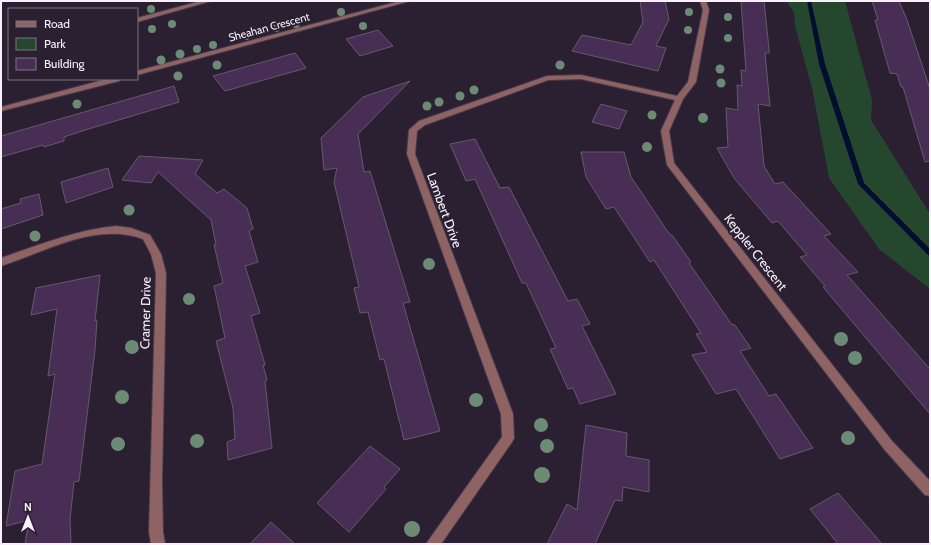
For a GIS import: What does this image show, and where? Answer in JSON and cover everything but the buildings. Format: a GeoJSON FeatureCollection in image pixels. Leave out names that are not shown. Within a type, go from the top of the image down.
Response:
{"type":"FeatureCollection","features":[{"type":"Feature","properties":{"kind":"street"},"geometry":{"type":"LineString","coordinates":[[138,20],[208,1]]}},
{"type":"Feature","properties":{"kind":"street","name":"Sheahan Crescent"},"geometry":{"type":"LineString","coordinates":[[138,73],[407,1]]}},
{"type":"Feature","properties":{"kind":"street","name":"Keppler Crescent"},"geometry":{"type":"LineString","coordinates":[[703,1],[706,10],[692,82],[679,99],[666,131],[670,163],[888,445],[930,490]]}},
{"type":"Feature","properties":{"kind":"street","name":"Lambert Drive"},"geometry":{"type":"LineString","coordinates":[[433,544],[508,438],[506,414],[411,154],[413,130],[422,123],[547,78],[581,77],[679,99]]}},
{"type":"Feature","properties":{"kind":"street"},"geometry":{"type":"LineString","coordinates":[[1,109],[112,80]]}},
{"type":"Feature","properties":{"kind":"street","name":"Cramer Drive"},"geometry":{"type":"LineString","coordinates":[[1,262],[87,233],[110,230],[128,230],[147,237],[156,254],[160,273],[156,482],[156,532],[158,544]]}},
{"type":"Feature","properties":{"kind":"green space"},"geometry":{"type":"Polygon","coordinates":[[[786,1],[845,1],[872,100],[871,120],[930,214],[930,289],[879,249],[829,178],[812,88],[795,26],[794,12],[786,1]]]}},
{"type":"Feature","properties":{"kind":"waterway"},"geometry":{"type":"LineString","coordinates":[[809,1],[822,64],[861,184],[930,253]]}}]}
